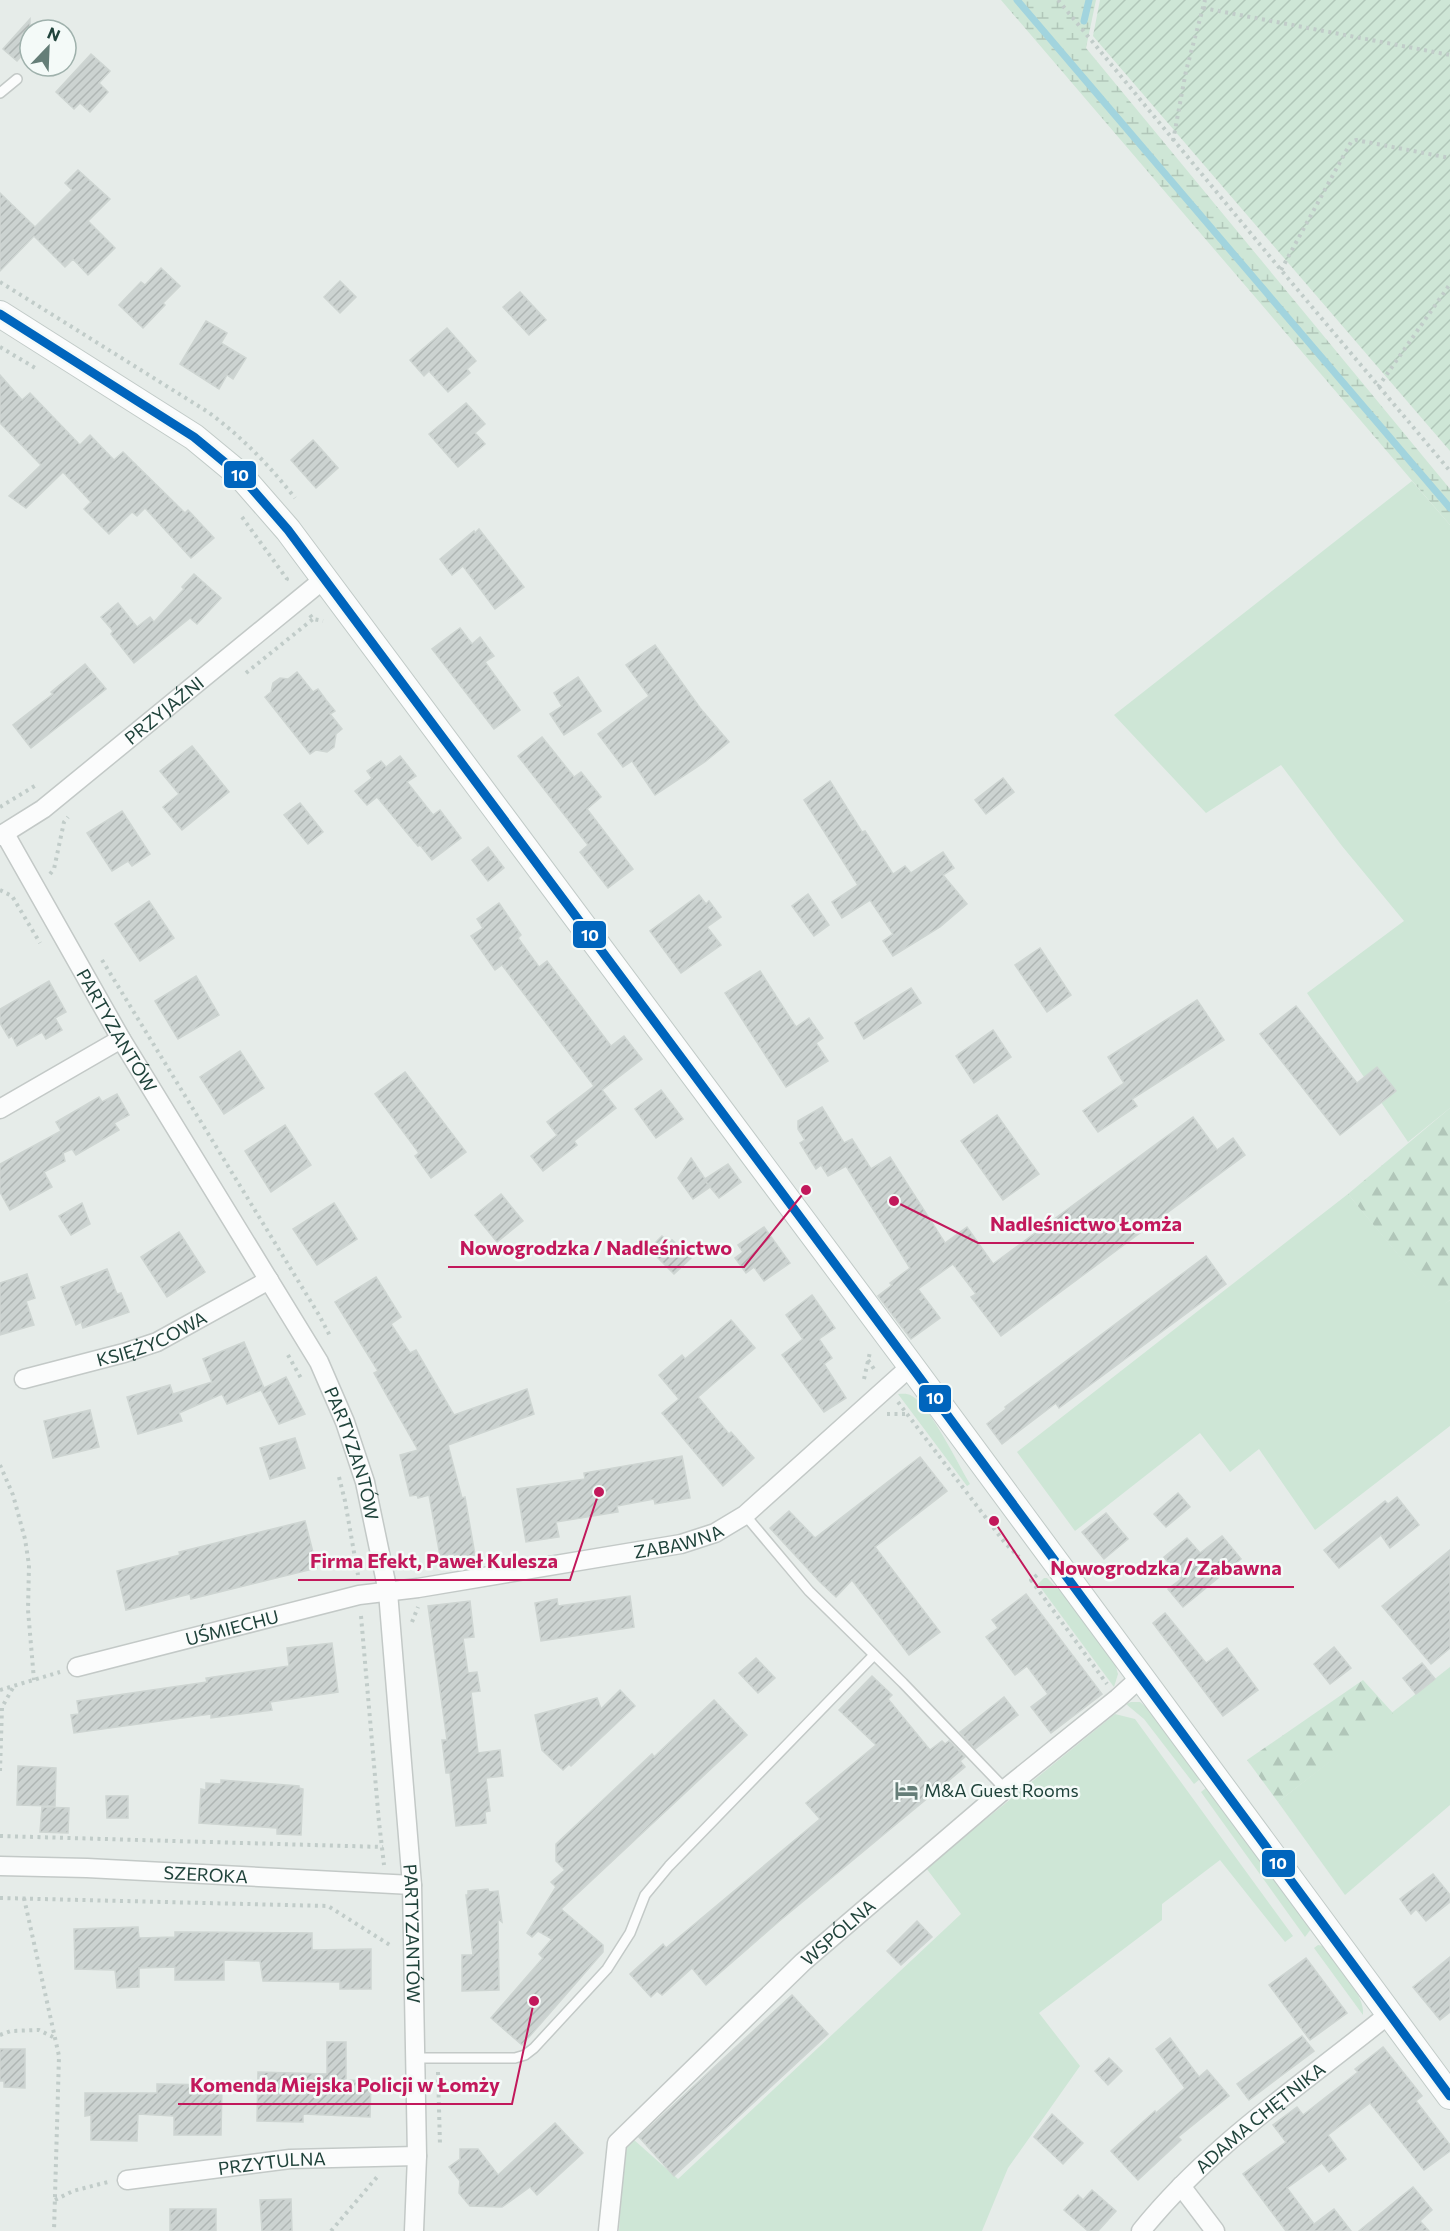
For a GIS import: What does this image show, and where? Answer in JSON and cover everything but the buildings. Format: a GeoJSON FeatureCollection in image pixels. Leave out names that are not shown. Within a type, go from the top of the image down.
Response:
{"type":"FeatureCollection","features":[{"type":"Feature","properties":{"kind":"street"},"geometry":{"type":"LineString","coordinates":[[0,314],[168,419],[220,458],[262,499],[911,1366],[1450,2096]]}},
{"type":"Feature","properties":{"kind":"street","name":"PRZYJAŹNI"},"geometry":{"type":"LineString","coordinates":[[2,835],[43,809],[324,579]]}},
{"type":"Feature","properties":{"kind":"street","name":"PARTYZANTÓW"},"geometry":{"type":"LineString","coordinates":[[2,835],[121,1039],[319,1362],[345,1422],[365,1482],[388,1592],[412,1885],[417,2156],[414,2231]]}},
{"type":"Feature","properties":{"kind":"street"},"geometry":{"type":"LineString","coordinates":[[0,1109],[121,1039]]}},
{"type":"Feature","properties":{"kind":"street","name":"KSIĘŻYCOWA"},"geometry":{"type":"LineString","coordinates":[[24,1379],[157,1342],[269,1280]]}},
{"type":"Feature","properties":{"kind":"street","name":"ZABAWNA"},"geometry":{"type":"LineString","coordinates":[[388,1592],[648,1551],[681,1545],[715,1533],[745,1515],[911,1366]]}},
{"type":"Feature","properties":{"kind":"street","name":"UŚMIECHU"},"geometry":{"type":"LineString","coordinates":[[77,1667],[359,1595],[388,1592]]}},
{"type":"Feature","properties":{"kind":"street","name":"WSPÓLNA"},"geometry":{"type":"LineString","coordinates":[[609,2231],[617,2143],[803,1962],[1005,1789],[1141,1677]]}},
{"type":"Feature","properties":{"kind":"street","name":"SZEROKA"},"geometry":{"type":"LineString","coordinates":[[0,1866],[87,1868],[412,1885]]}},
{"type":"Feature","properties":{"kind":"street","name":"ADAMA CHĘTNIKA"},"geometry":{"type":"LineString","coordinates":[[1141,2231],[1181,2186],[1227,2141],[1389,2014]]}},
{"type":"Feature","properties":{"kind":"street","name":"PRZYTULNA"},"geometry":{"type":"LineString","coordinates":[[127,2180],[290,2159],[417,2156]]}},
{"type":"Feature","properties":{"kind":"street"},"geometry":{"type":"LineString","coordinates":[[1181,2186],[1215,2231]]}},
{"type":"Feature","properties":{"kind":"lane"},"geometry":{"type":"LineString","coordinates":[[0,93],[17,79]]}},
{"type":"Feature","properties":{"kind":"lane"},"geometry":{"type":"LineString","coordinates":[[745,1515],[809,1591],[1005,1789]]}},
{"type":"Feature","properties":{"kind":"lane"},"geometry":{"type":"LineString","coordinates":[[415,2058],[515,2058],[525,2055],[534,2048],[607,1969],[630,1933],[645,1895],[669,1866],[874,1655]]}},
{"type":"Feature","properties":{"kind":"path"},"geometry":{"type":"LineString","coordinates":[[1058,0],[1173,141],[1450,471]]}},
{"type":"Feature","properties":{"kind":"path"},"geometry":{"type":"LineString","coordinates":[[1173,141],[1186,71],[1205,0]]}},
{"type":"Feature","properties":{"kind":"path"},"geometry":{"type":"LineString","coordinates":[[1203,8],[1450,55]]}},
{"type":"Feature","properties":{"kind":"path"},"geometry":{"type":"LineString","coordinates":[[1281,270],[1351,142],[1356,140],[1450,158]]}},
{"type":"Feature","properties":{"kind":"path"},"geometry":{"type":"LineString","coordinates":[[1378,387],[1450,284]]}},
{"type":"Feature","properties":{"kind":"path"},"geometry":{"type":"LineString","coordinates":[[0,346],[46,374]]}},
{"type":"Feature","properties":{"kind":"path"},"geometry":{"type":"LineString","coordinates":[[239,514],[287,579],[275,590]]}},
{"type":"Feature","properties":{"kind":"path"},"geometry":{"type":"LineString","coordinates":[[284,582],[313,619]]}},
{"type":"Feature","properties":{"kind":"path"},"geometry":{"type":"LineString","coordinates":[[240,677],[313,619],[322,619],[329,627]]}},
{"type":"Feature","properties":{"kind":"path"},"geometry":{"type":"LineString","coordinates":[[0,807],[44,779]]}},
{"type":"Feature","properties":{"kind":"path"},"geometry":{"type":"LineString","coordinates":[[50,874],[54,869],[64,822],[70,815]]}},
{"type":"Feature","properties":{"kind":"path"},"geometry":{"type":"LineString","coordinates":[[0,890],[12,896],[42,947]]}},
{"type":"Feature","properties":{"kind":"path"},"geometry":{"type":"LineString","coordinates":[[287,1353],[303,1383]]}},
{"type":"Feature","properties":{"kind":"path"},"geometry":{"type":"LineString","coordinates":[[868,1360],[1005,1543],[1021,1559]]}},
{"type":"Feature","properties":{"kind":"path"},"geometry":{"type":"LineString","coordinates":[[0,1465],[13,1495],[25,1539],[29,1565],[28,1610],[34,1680]]}},
{"type":"Feature","properties":{"kind":"path"},"geometry":{"type":"LineString","coordinates":[[338,1471],[345,1501],[359,1595],[386,1884]]}},
{"type":"Feature","properties":{"kind":"path"},"geometry":{"type":"LineString","coordinates":[[1029,1567],[1037,1575],[1031,1580],[1118,1698]]}},
{"type":"Feature","properties":{"kind":"path"},"geometry":{"type":"LineString","coordinates":[[0,1690],[77,1667]]}},
{"type":"Feature","properties":{"kind":"path"},"geometry":{"type":"LineString","coordinates":[[0,1771],[2,1707],[14,1686]]}},
{"type":"Feature","properties":{"kind":"path"},"geometry":{"type":"LineString","coordinates":[[0,1836],[383,1847]]}},
{"type":"Feature","properties":{"kind":"path"},"geometry":{"type":"LineString","coordinates":[[0,1898],[328,1906],[394,1947]]}},
{"type":"Feature","properties":{"kind":"path"},"geometry":{"type":"LineString","coordinates":[[24,1898],[58,2056],[54,2231]]}},
{"type":"Feature","properties":{"kind":"path"},"geometry":{"type":"LineString","coordinates":[[394,1937],[394,1959]]}},
{"type":"Feature","properties":{"kind":"path"},"geometry":{"type":"LineString","coordinates":[[0,2035],[11,2031],[39,2030],[54,2038]]}},
{"type":"Feature","properties":{"kind":"path"},"geometry":{"type":"LineString","coordinates":[[331,2231],[384,2168]]}},
{"type":"Feature","properties":{"kind":"path"},"geometry":{"type":"LineString","coordinates":[[55,2200],[73,2191],[108,2182],[127,2180]]}},
{"type":"Feature","properties":{"kind":"green space"},"geometry":{"type":"Polygon","coordinates":[[[1001,0],[1096,0],[1086,48],[1450,489],[1450,525],[1001,0]]]}},
{"type":"Feature","properties":{"kind":"green space"},"geometry":{"type":"Polygon","coordinates":[[[1100,0],[1450,0],[1450,451],[1093,36],[1100,0]]]}},
{"type":"Feature","properties":{"kind":"green space"},"geometry":{"type":"Polygon","coordinates":[[[1412,481],[1450,525],[1450,1108],[1408,1142],[1307,993],[1404,921],[1342,846],[1281,765],[1206,813],[1114,715],[1412,481]]]}},
{"type":"Feature","properties":{"kind":"green space"},"geometry":{"type":"Polygon","coordinates":[[[1450,1108],[1450,1300],[1441,1307],[1348,1194],[1450,1108]]]}},
{"type":"Feature","properties":{"kind":"green space"},"geometry":{"type":"Polygon","coordinates":[[[1348,1194],[1441,1306],[1450,1300],[1450,1426],[1315,1530],[1259,1449],[1230,1472],[1200,1433],[1075,1531],[1017,1452],[1348,1194]]]}},
{"type":"Feature","properties":{"kind":"green space"},"geometry":{"type":"Polygon","coordinates":[[[898,1394],[912,1396],[927,1411],[970,1484],[967,1486],[898,1394]]]}},
{"type":"Feature","properties":{"kind":"green space"},"geometry":{"type":"Polygon","coordinates":[[[1047,1578],[1062,1593],[1115,1664],[1118,1674],[1114,1687],[1038,1584],[1047,1578]]]}},
{"type":"Feature","properties":{"kind":"green space"},"geometry":{"type":"Polygon","coordinates":[[[1450,1667],[1450,1805],[1345,1895],[1278,1802],[1450,1667]]]}},
{"type":"Feature","properties":{"kind":"green space"},"geometry":{"type":"Polygon","coordinates":[[[1363,1680],[1393,1713],[1278,1802],[1247,1760],[1363,1680]]]}},
{"type":"Feature","properties":{"kind":"green space"},"geometry":{"type":"Polygon","coordinates":[[[1140,1702],[1147,1708],[1200,1779],[1194,1784],[1144,1719],[1126,1704],[1140,1702]]]}},
{"type":"Feature","properties":{"kind":"green space"},"geometry":{"type":"Polygon","coordinates":[[[1115,1714],[1135,1719],[1293,1936],[1285,1942],[1220,1860],[1162,1904],[1162,1920],[1039,2013],[1080,2066],[1008,2168],[982,2231],[619,2231],[623,2151],[633,2139],[678,2179],[961,1914],[926,1868],[1115,1714]]]}},
{"type":"Feature","properties":{"kind":"green space"},"geometry":{"type":"Polygon","coordinates":[[[1206,1788],[1311,1929],[1305,1937],[1201,1792],[1206,1788]]]}},
{"type":"Feature","properties":{"kind":"green space"},"geometry":{"type":"Polygon","coordinates":[[[1318,1945],[1323,1946],[1355,1989],[1363,2007],[1363,2015],[1314,1948],[1318,1945]]]}},
{"type":"Feature","properties":{"kind":"waterway"},"geometry":{"type":"LineString","coordinates":[[1017,0],[1450,508]]}},
{"type":"Feature","properties":{"kind":"waterway"},"geometry":{"type":"LineString","coordinates":[[1084,21],[1089,0]]}},
{"type":"Feature","properties":{"kind":"transit line","name":"10"},"geometry":{"type":"LineString","coordinates":[[0,314],[194,437],[240,475],[288,530],[911,1366],[1450,2096]]}},
{"type":"Feature","properties":{"kind":"place","name":"Nowogrodzka / Nadleśnictwo"},"geometry":{"type":"Point","coordinates":[806,1190]}},
{"type":"Feature","properties":{"kind":"place","name":"Nadleśnictwo Łomża"},"geometry":{"type":"Point","coordinates":[894,1201]}},
{"type":"Feature","properties":{"kind":"place","name":"Firma Efekt, Paweł Kulesza"},"geometry":{"type":"Point","coordinates":[599,1492]}},
{"type":"Feature","properties":{"kind":"place","name":"Nowogrodzka / Zabawna"},"geometry":{"type":"Point","coordinates":[994,1521]}},
{"type":"Feature","properties":{"kind":"place","name":"M&A Guest Rooms"},"geometry":{"type":"Point","coordinates":[906,1790]}},
{"type":"Feature","properties":{"kind":"place","name":"Komenda Miejska Policji w Łomży"},"geometry":{"type":"Point","coordinates":[534,2001]}}]}
